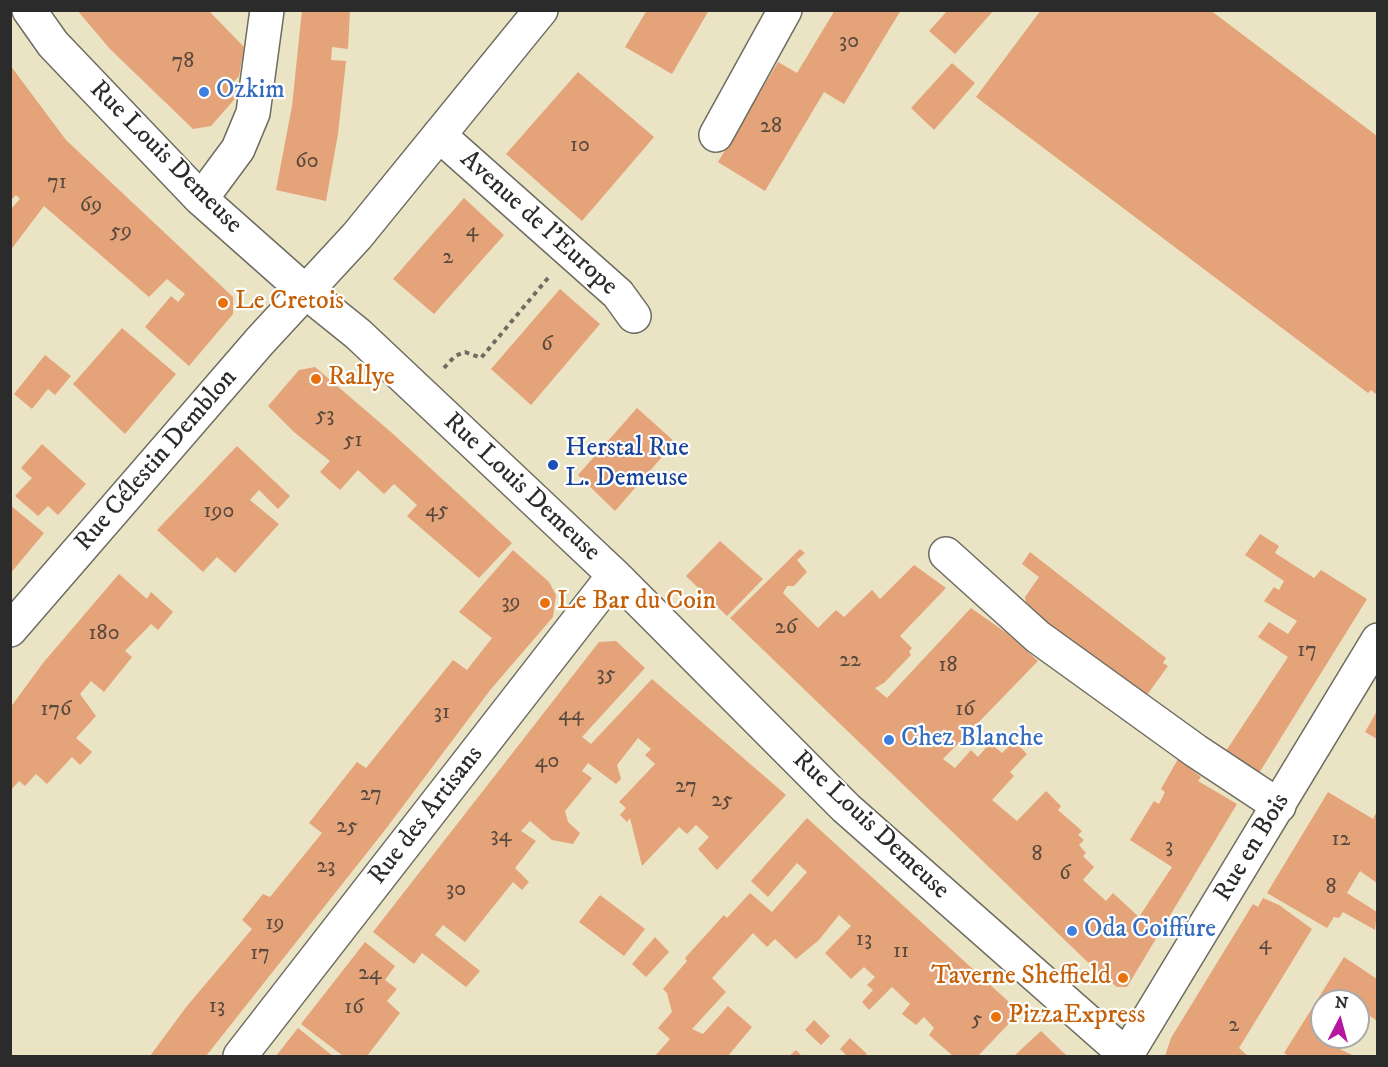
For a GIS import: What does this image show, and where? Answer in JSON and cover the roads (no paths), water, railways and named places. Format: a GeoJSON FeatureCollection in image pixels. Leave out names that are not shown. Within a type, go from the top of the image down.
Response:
{"type":"FeatureCollection","features":[{"type":"Feature","properties":{"kind":"street","name":"Rue Louis Demeuse"},"geometry":{"type":"LineString","coordinates":[[29,10],[53,44],[201,199],[307,293],[358,334],[614,575],[846,808],[1127,1056]]}},
{"type":"Feature","properties":{"kind":"street"},"geometry":{"type":"LineString","coordinates":[[201,199],[238,149],[253,113],[267,10]]}},
{"type":"Feature","properties":{"kind":"street"},"geometry":{"type":"LineString","coordinates":[[716,135],[785,10]]}},
{"type":"Feature","properties":{"kind":"street","name":"Avenue de l'Europe"},"geometry":{"type":"LineString","coordinates":[[307,293],[357,236],[439,135],[526,15]]}},
{"type":"Feature","properties":{"kind":"street","name":"Avenue de l'Europe"},"geometry":{"type":"LineString","coordinates":[[439,135],[618,294],[634,316]]}},
{"type":"Feature","properties":{"kind":"street","name":"Rue Célestin Demblon"},"geometry":{"type":"LineString","coordinates":[[10,630],[261,341],[307,293]]}},
{"type":"Feature","properties":{"kind":"street"},"geometry":{"type":"LineString","coordinates":[[946,554],[1038,637],[1196,751],[1279,806]]}},
{"type":"Feature","properties":{"kind":"street","name":"Rue des Artisans"},"geometry":{"type":"LineString","coordinates":[[240,1056],[614,575]]}},
{"type":"Feature","properties":{"kind":"street","name":"Rue en Bois"},"geometry":{"type":"LineString","coordinates":[[1127,1056],[1377,640]]}},
{"type":"Feature","properties":{"kind":"place","name":"Ozkim"},"geometry":{"type":"Point","coordinates":[204,92]}},
{"type":"Feature","properties":{"kind":"place","name":"Le Cretois"},"geometry":{"type":"Point","coordinates":[223,303]}},
{"type":"Feature","properties":{"kind":"place","name":"Rallye"},"geometry":{"type":"Point","coordinates":[316,379]}},
{"type":"Feature","properties":{"kind":"place","name":"Herstal Rue L. Demeuse"},"geometry":{"type":"Point","coordinates":[553,465]}},
{"type":"Feature","properties":{"kind":"place","name":"Le Bar du Coin"},"geometry":{"type":"Point","coordinates":[545,603]}},
{"type":"Feature","properties":{"kind":"place","name":"Chez Blanche"},"geometry":{"type":"Point","coordinates":[889,740]}},
{"type":"Feature","properties":{"kind":"place","name":"Oda Coiffure"},"geometry":{"type":"Point","coordinates":[1072,931]}},
{"type":"Feature","properties":{"kind":"place","name":"Taverne Sheffield"},"geometry":{"type":"Point","coordinates":[1123,978]}},
{"type":"Feature","properties":{"kind":"place","name":"PizzaExpress"},"geometry":{"type":"Point","coordinates":[996,1017]}}]}
